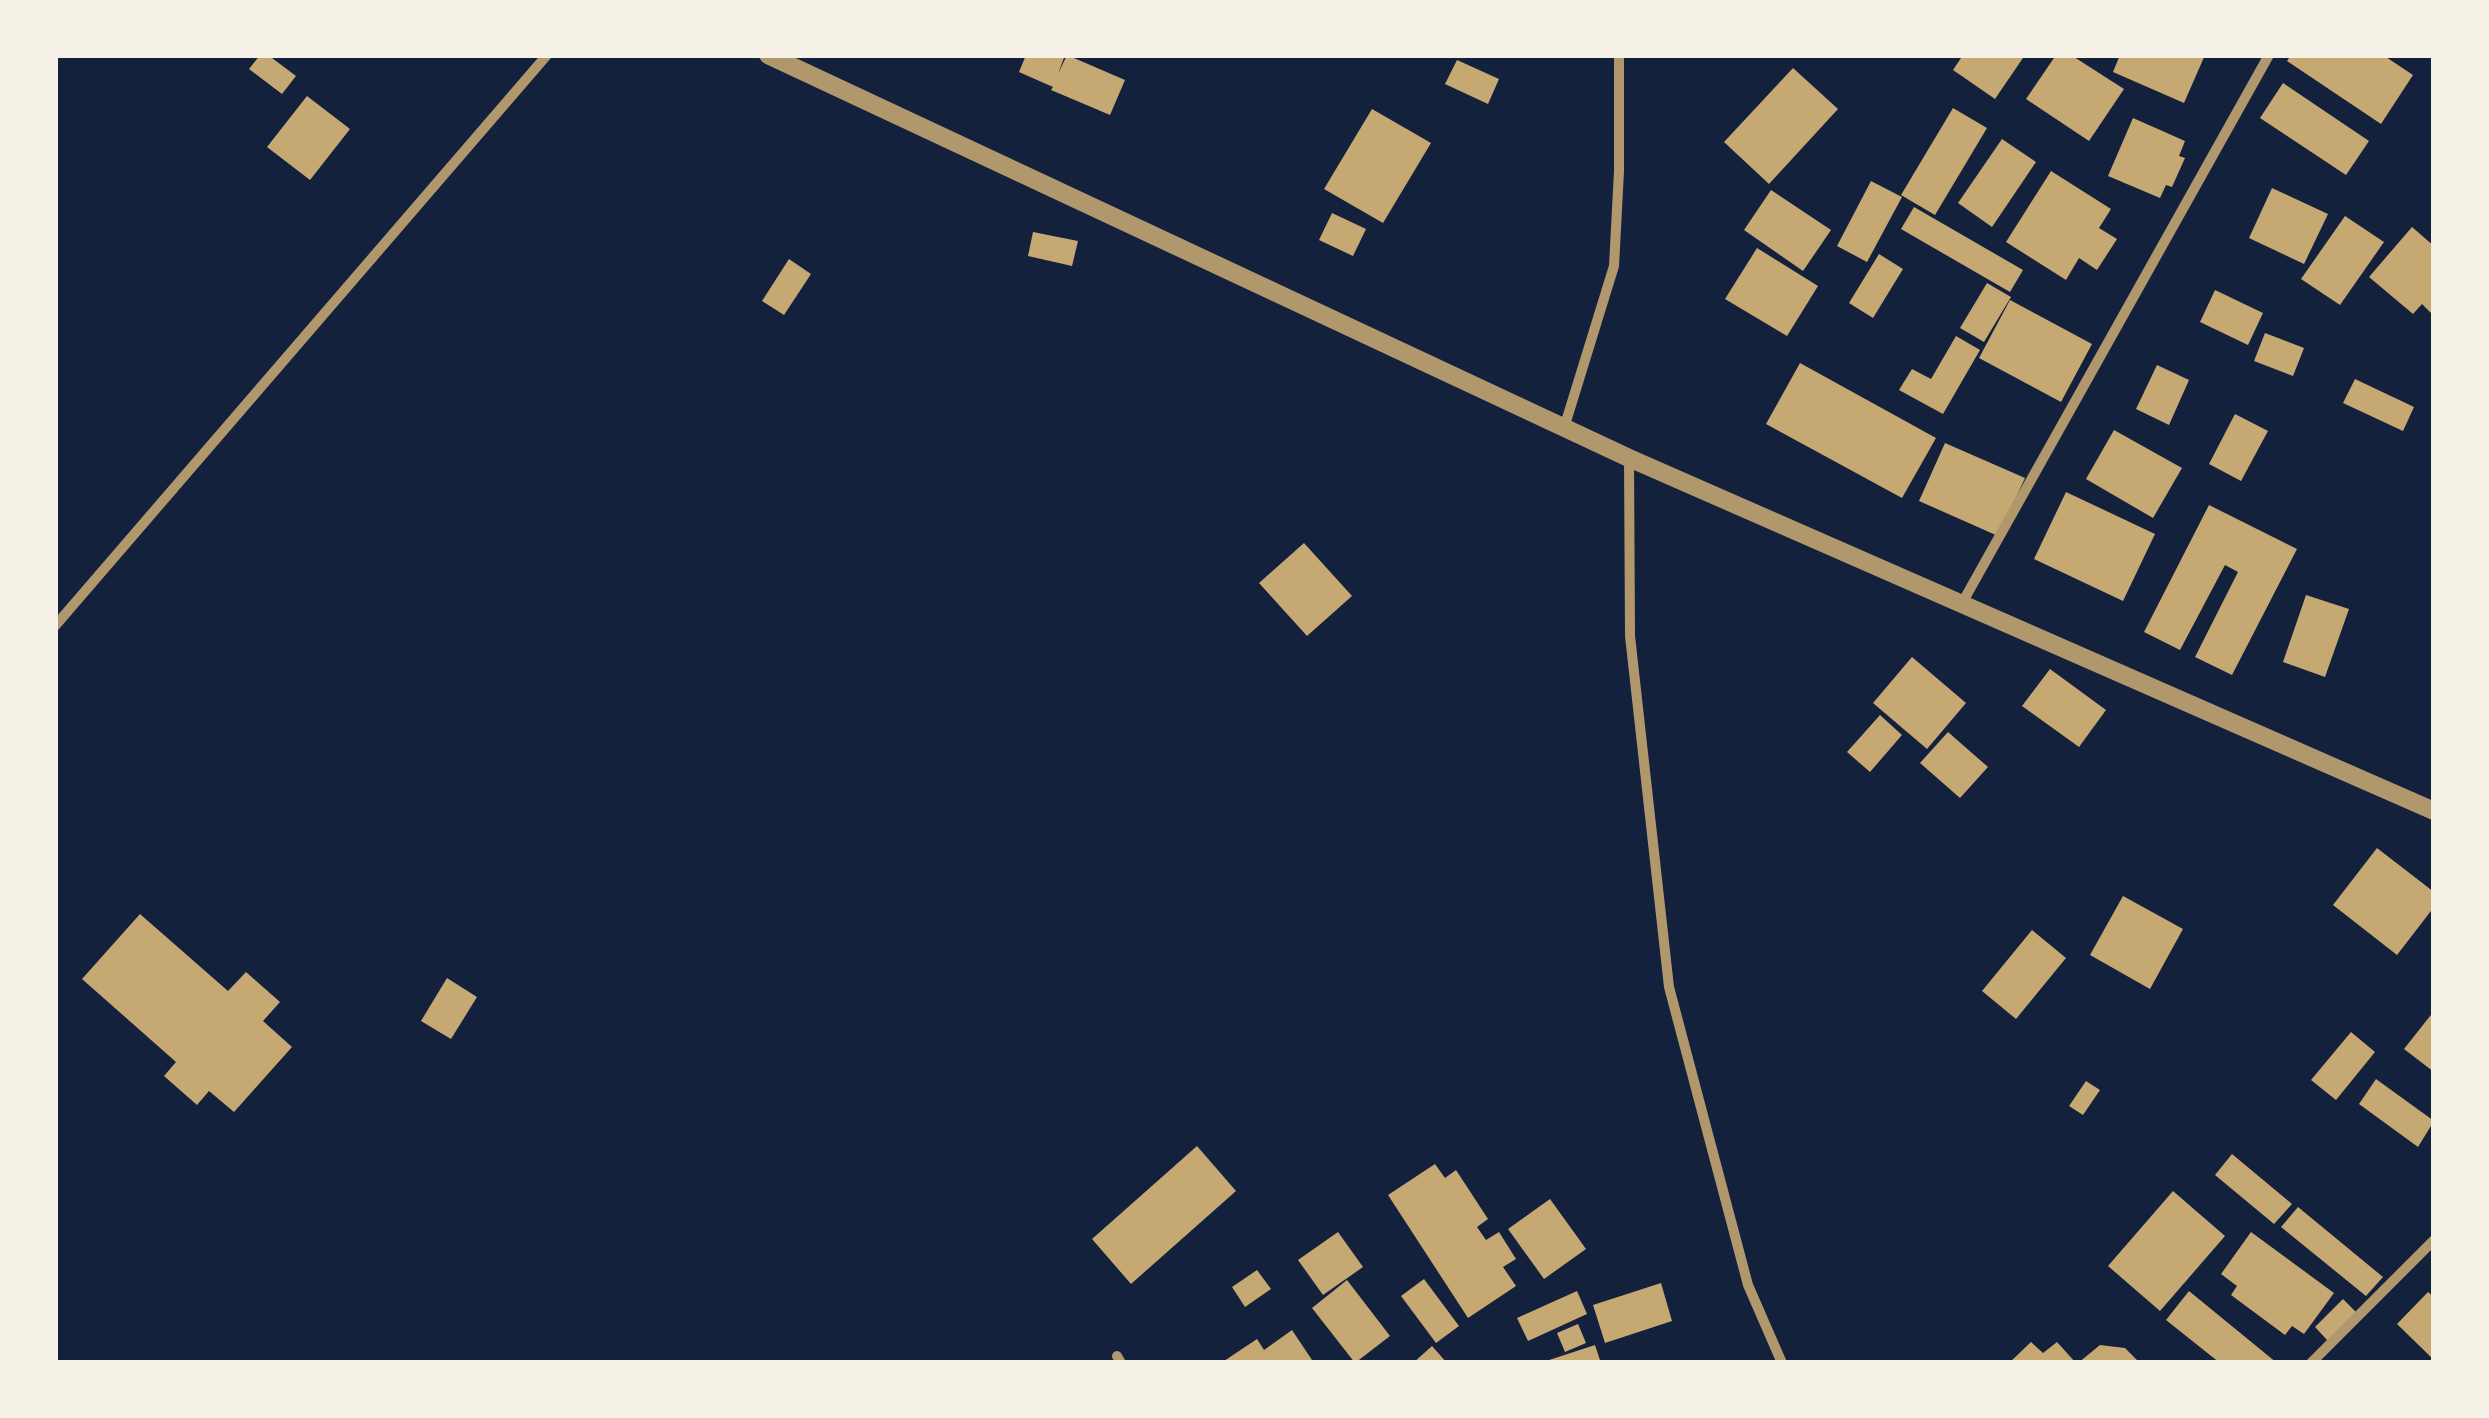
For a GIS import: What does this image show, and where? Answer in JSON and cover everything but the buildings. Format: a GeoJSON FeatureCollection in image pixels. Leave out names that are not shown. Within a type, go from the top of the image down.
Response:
{"type":"FeatureCollection","features":[{"type":"Feature","properties":{"kind":"street"},"geometry":{"type":"LineString","coordinates":[[55,626],[547,55]]}},
{"type":"Feature","properties":{"kind":"street"},"geometry":{"type":"LineString","coordinates":[[768,55],[1629,458],[2434,811]]}},
{"type":"Feature","properties":{"kind":"street"},"geometry":{"type":"LineString","coordinates":[[1564,428],[1614,266],[1619,55]]}},
{"type":"Feature","properties":{"kind":"street"},"geometry":{"type":"LineString","coordinates":[[1960,606],[2269,55]]}},
{"type":"Feature","properties":{"kind":"street"},"geometry":{"type":"LineString","coordinates":[[1629,458],[1630,636],[1669,987],[1748,1285],[1782,1363]]}},
{"type":"Feature","properties":{"kind":"street"},"geometry":{"type":"LineString","coordinates":[[2312,1363],[2434,1240]]}}]}
